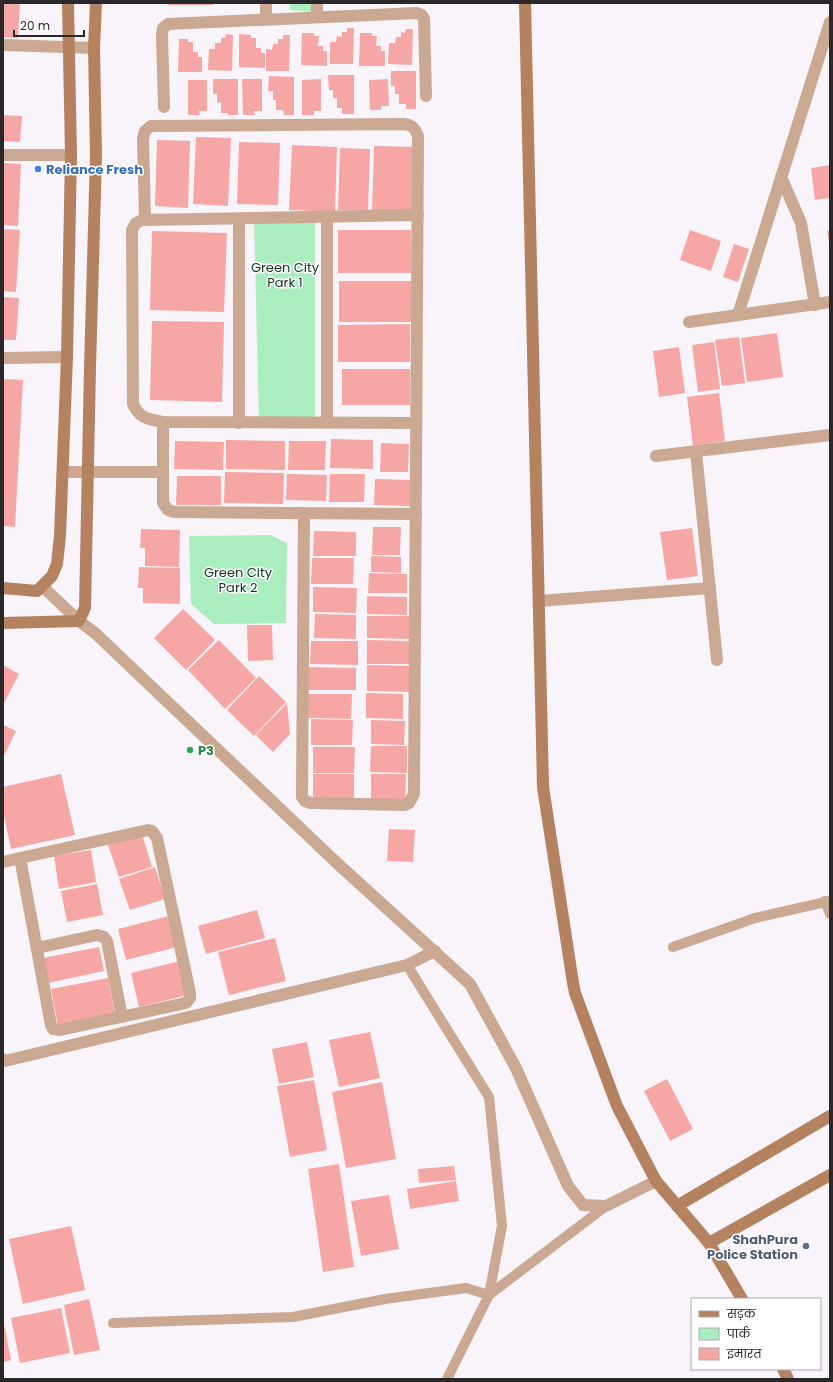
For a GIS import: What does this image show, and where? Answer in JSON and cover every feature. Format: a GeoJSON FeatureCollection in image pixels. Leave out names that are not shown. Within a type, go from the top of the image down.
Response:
{"type":"FeatureCollection","features":[{"type":"Feature","properties":{"kind":"street"},"geometry":{"type":"LineString","coordinates":[[3,588],[37,591],[52,576],[57,564],[60,536],[67,357],[71,155],[68,3]]}},
{"type":"Feature","properties":{"kind":"street"},"geometry":{"type":"LineString","coordinates":[[79,621],[85,608],[86,595],[96,155],[94,48],[96,3]]}},
{"type":"Feature","properties":{"kind":"street"},"geometry":{"type":"LineString","coordinates":[[266,3],[266,19]]}},
{"type":"Feature","properties":{"kind":"street"},"geometry":{"type":"LineString","coordinates":[[316,3],[317,17]]}},
{"type":"Feature","properties":{"kind":"street"},"geometry":{"type":"LineString","coordinates":[[525,3],[543,787],[573,983],[575,993],[617,1106],[656,1181],[708,1243],[741,1298]]}},
{"type":"Feature","properties":{"kind":"street"},"geometry":{"type":"LineString","coordinates":[[164,107],[163,28],[168,24],[266,19],[417,13],[422,15],[424,19],[426,96]]}},
{"type":"Feature","properties":{"kind":"street"},"geometry":{"type":"LineString","coordinates":[[738,315],[830,22]]}},
{"type":"Feature","properties":{"kind":"street"},"geometry":{"type":"LineString","coordinates":[[3,45],[94,48]]}},
{"type":"Feature","properties":{"kind":"street"},"geometry":{"type":"LineString","coordinates":[[145,220],[143,138],[145,132],[151,126],[410,125],[414,127],[418,136],[414,794],[409,803],[405,805],[311,803],[305,801],[302,797],[304,513]]}},
{"type":"Feature","properties":{"kind":"street"},"geometry":{"type":"LineString","coordinates":[[3,155],[71,155]]}},
{"type":"Feature","properties":{"kind":"street"},"geometry":{"type":"LineString","coordinates":[[781,177],[801,223],[815,304]]}},
{"type":"Feature","properties":{"kind":"street"},"geometry":{"type":"LineString","coordinates":[[416,423],[163,422],[141,417],[133,404],[132,230],[136,223],[142,220],[418,215]]}},
{"type":"Feature","properties":{"kind":"street"},"geometry":{"type":"LineString","coordinates":[[327,217],[327,422]]}},
{"type":"Feature","properties":{"kind":"street"},"geometry":{"type":"LineString","coordinates":[[239,218],[240,423]]}},
{"type":"Feature","properties":{"kind":"street"},"geometry":{"type":"LineString","coordinates":[[689,322],[830,302]]}},
{"type":"Feature","properties":{"kind":"street"},"geometry":{"type":"LineString","coordinates":[[3,358],[67,357]]}},
{"type":"Feature","properties":{"kind":"street"},"geometry":{"type":"LineString","coordinates":[[163,422],[163,503],[168,510],[174,512],[416,514]]}},
{"type":"Feature","properties":{"kind":"street"},"geometry":{"type":"LineString","coordinates":[[656,456],[830,435]]}},
{"type":"Feature","properties":{"kind":"street"},"geometry":{"type":"LineString","coordinates":[[696,452],[717,660]]}},
{"type":"Feature","properties":{"kind":"street"},"geometry":{"type":"LineString","coordinates":[[63,472],[162,472]]}},
{"type":"Feature","properties":{"kind":"street"},"geometry":{"type":"LineString","coordinates":[[42,586],[79,621],[95,633],[338,864],[470,984],[516,1068],[568,1186],[583,1205],[606,1206],[656,1181]]}},
{"type":"Feature","properties":{"kind":"street"},"geometry":{"type":"LineString","coordinates":[[539,601],[710,588]]}},
{"type":"Feature","properties":{"kind":"street"},"geometry":{"type":"LineString","coordinates":[[3,623],[79,621]]}},
{"type":"Feature","properties":{"kind":"street"},"geometry":{"type":"LineString","coordinates":[[3,862],[20,858],[148,830],[152,831],[157,838],[182,954],[190,998],[186,1003],[60,1030],[53,1029],[51,1026],[20,858]]}},
{"type":"Feature","properties":{"kind":"street"},"geometry":{"type":"LineString","coordinates":[[37,948],[97,935],[104,937],[107,941],[122,1017]]}},
{"type":"Feature","properties":{"kind":"street"},"geometry":{"type":"LineString","coordinates":[[3,1059],[5,1061],[407,965],[435,951]]}},
{"type":"Feature","properties":{"kind":"street"},"geometry":{"type":"LineString","coordinates":[[677,1206],[830,1116]]}},
{"type":"Feature","properties":{"kind":"street"},"geometry":{"type":"LineString","coordinates":[[708,1243],[830,1175]]}},
{"type":"Feature","properties":{"kind":"street"},"geometry":{"type":"LineString","coordinates":[[784,1370],[788,1379]]}},
{"type":"Feature","properties":{"kind":"lane"},"geometry":{"type":"LineString","coordinates":[[674,947],[755,918],[828,901],[830,914]]}},
{"type":"Feature","properties":{"kind":"lane"},"geometry":{"type":"LineString","coordinates":[[407,965],[489,1097],[502,1226],[490,1295],[447,1379]]}},
{"type":"Feature","properties":{"kind":"lane"},"geometry":{"type":"LineString","coordinates":[[490,1295],[606,1206]]}},
{"type":"Feature","properties":{"kind":"lane"},"geometry":{"type":"LineString","coordinates":[[113,1323],[293,1317],[385,1299],[466,1288],[490,1295]]}},
{"type":"Feature","properties":{"kind":"green space"},"geometry":{"type":"Polygon","coordinates":[[[290,3],[318,3],[318,12],[290,10],[290,3]]]}},
{"type":"Feature","properties":{"kind":"green space","name":"Green City Park 1"},"geometry":{"type":"Polygon","coordinates":[[[254,218],[315,219],[315,421],[259,423],[254,218]]]}},
{"type":"Feature","properties":{"kind":"green space","name":"Green City Park 2"},"geometry":{"type":"Polygon","coordinates":[[[270,535],[287,543],[286,623],[214,624],[191,604],[189,536],[270,535]]]}},
{"type":"Feature","properties":{"kind":"building"},"geometry":{"type":"Polygon","coordinates":[[[3,3],[20,3],[18,38],[3,37],[3,3]]]}},
{"type":"Feature","properties":{"kind":"building"},"geometry":{"type":"Polygon","coordinates":[[[168,3],[213,3],[213,5],[168,5],[168,3]]]}},
{"type":"Feature","properties":{"kind":"building"},"geometry":{"type":"Polygon","coordinates":[[[347,28],[354,28],[353,64],[330,64],[330,42],[336,42],[337,36],[342,37],[342,32],[347,32],[347,28]]]}},
{"type":"Feature","properties":{"kind":"building"},"geometry":{"type":"Polygon","coordinates":[[[406,29],[413,29],[412,65],[388,64],[389,43],[395,43],[396,37],[401,37],[401,32],[405,33],[406,29]]]}},
{"type":"Feature","properties":{"kind":"building"},"geometry":{"type":"Polygon","coordinates":[[[302,33],[314,33],[314,36],[319,36],[318,46],[323,46],[323,51],[327,51],[327,66],[301,65],[302,33]]]}},
{"type":"Feature","properties":{"kind":"building"},"geometry":{"type":"Polygon","coordinates":[[[360,33],[372,33],[372,36],[377,36],[376,46],[381,46],[381,51],[385,51],[385,66],[359,66],[360,33]]]}},
{"type":"Feature","properties":{"kind":"building"},"geometry":{"type":"Polygon","coordinates":[[[226,34],[233,35],[232,71],[208,70],[209,49],[215,49],[215,43],[221,43],[221,38],[225,38],[226,34]]]}},
{"type":"Feature","properties":{"kind":"building"},"geometry":{"type":"Polygon","coordinates":[[[239,34],[251,35],[251,38],[256,38],[256,48],[261,48],[261,53],[265,53],[265,68],[239,67],[239,34]]]}},
{"type":"Feature","properties":{"kind":"building"},"geometry":{"type":"Polygon","coordinates":[[[283,35],[290,35],[289,71],[266,71],[266,49],[272,50],[273,44],[278,44],[278,39],[283,39],[283,35]]]}},
{"type":"Feature","properties":{"kind":"building"},"geometry":{"type":"Polygon","coordinates":[[[179,39],[188,39],[188,42],[193,42],[193,52],[198,52],[198,57],[202,57],[202,72],[178,72],[179,39]]]}},
{"type":"Feature","properties":{"kind":"building"},"geometry":{"type":"Polygon","coordinates":[[[391,71],[416,71],[416,109],[406,109],[406,104],[399,104],[399,94],[395,94],[395,86],[391,86],[391,71]]]}},
{"type":"Feature","properties":{"kind":"building"},"geometry":{"type":"Polygon","coordinates":[[[328,75],[354,75],[354,114],[342,114],[342,108],[337,108],[337,98],[333,98],[333,90],[329,90],[328,75]]]}},
{"type":"Feature","properties":{"kind":"building"},"geometry":{"type":"Polygon","coordinates":[[[269,76],[294,77],[294,115],[284,115],[283,110],[276,110],[276,100],[273,100],[273,91],[268,91],[269,76]]]}},
{"type":"Feature","properties":{"kind":"building"},"geometry":{"type":"Polygon","coordinates":[[[213,79],[238,79],[238,115],[221,113],[221,102],[217,103],[217,94],[213,94],[213,79]]]}},
{"type":"Feature","properties":{"kind":"building"},"geometry":{"type":"Polygon","coordinates":[[[242,79],[262,79],[262,111],[254,111],[255,115],[243,115],[242,79]]]}},
{"type":"Feature","properties":{"kind":"building"},"geometry":{"type":"Polygon","coordinates":[[[321,79],[321,111],[314,111],[314,115],[302,115],[302,80],[321,79]]]}},
{"type":"Feature","properties":{"kind":"building"},"geometry":{"type":"Polygon","coordinates":[[[388,79],[389,106],[381,106],[381,110],[370,110],[369,80],[388,79]]]}},
{"type":"Feature","properties":{"kind":"building"},"geometry":{"type":"Polygon","coordinates":[[[188,80],[207,80],[207,111],[199,111],[200,115],[188,115],[188,80]]]}},
{"type":"Feature","properties":{"kind":"building"},"geometry":{"type":"Polygon","coordinates":[[[3,115],[22,116],[20,142],[3,141],[3,115]]]}},
{"type":"Feature","properties":{"kind":"building"},"geometry":{"type":"Polygon","coordinates":[[[196,137],[231,138],[228,206],[193,204],[196,137]]]}},
{"type":"Feature","properties":{"kind":"building"},"geometry":{"type":"Polygon","coordinates":[[[157,140],[190,141],[188,208],[155,206],[157,140]]]}},
{"type":"Feature","properties":{"kind":"building"},"geometry":{"type":"Polygon","coordinates":[[[239,142],[280,143],[278,205],[237,204],[239,142]]]}},
{"type":"Feature","properties":{"kind":"building"},"geometry":{"type":"Polygon","coordinates":[[[292,145],[337,147],[335,212],[289,210],[292,145]]]}},
{"type":"Feature","properties":{"kind":"building"},"geometry":{"type":"Polygon","coordinates":[[[374,146],[417,147],[415,211],[372,210],[374,146]]]}},
{"type":"Feature","properties":{"kind":"building"},"geometry":{"type":"Polygon","coordinates":[[[340,148],[370,149],[368,211],[338,210],[340,148]]]}},
{"type":"Feature","properties":{"kind":"building"},"geometry":{"type":"Polygon","coordinates":[[[3,163],[21,164],[18,226],[3,225],[3,163]]]}},
{"type":"Feature","properties":{"kind":"building"},"geometry":{"type":"Polygon","coordinates":[[[830,165],[830,198],[815,200],[811,168],[830,165]]]}},
{"type":"Feature","properties":{"kind":"building"},"geometry":{"type":"Polygon","coordinates":[[[3,229],[20,230],[16,292],[3,291],[3,229]]]}},
{"type":"Feature","properties":{"kind":"building"},"geometry":{"type":"Polygon","coordinates":[[[338,230],[411,230],[411,273],[338,273],[338,230]]]}},
{"type":"Feature","properties":{"kind":"building"},"geometry":{"type":"Polygon","coordinates":[[[690,230],[721,241],[711,271],[680,260],[690,230]]]}},
{"type":"Feature","properties":{"kind":"building"},"geometry":{"type":"Polygon","coordinates":[[[830,230],[830,243],[829,243],[827,231],[830,230]]]}},
{"type":"Feature","properties":{"kind":"building"},"geometry":{"type":"Polygon","coordinates":[[[152,231],[227,233],[224,312],[150,310],[152,231]]]}},
{"type":"Feature","properties":{"kind":"building"},"geometry":{"type":"Polygon","coordinates":[[[734,244],[749,249],[738,282],[723,277],[734,244]]]}},
{"type":"Feature","properties":{"kind":"building"},"geometry":{"type":"Polygon","coordinates":[[[339,281],[412,281],[412,322],[339,322],[339,281]]]}},
{"type":"Feature","properties":{"kind":"building"},"geometry":{"type":"Polygon","coordinates":[[[3,297],[19,298],[16,340],[3,340],[3,297]]]}},
{"type":"Feature","properties":{"kind":"building"},"geometry":{"type":"Polygon","coordinates":[[[152,321],[224,322],[222,402],[150,400],[152,321]]]}},
{"type":"Feature","properties":{"kind":"building"},"geometry":{"type":"Polygon","coordinates":[[[410,324],[410,362],[338,362],[338,325],[410,324]]]}},
{"type":"Feature","properties":{"kind":"building"},"geometry":{"type":"Polygon","coordinates":[[[777,333],[783,377],[747,382],[741,338],[777,333]]]}},
{"type":"Feature","properties":{"kind":"building"},"geometry":{"type":"Polygon","coordinates":[[[739,337],[745,383],[722,386],[715,340],[739,337]]]}},
{"type":"Feature","properties":{"kind":"building"},"geometry":{"type":"Polygon","coordinates":[[[714,342],[720,389],[698,392],[692,345],[714,342]]]}},
{"type":"Feature","properties":{"kind":"building"},"geometry":{"type":"Polygon","coordinates":[[[679,347],[685,393],[659,397],[653,351],[679,347]]]}},
{"type":"Feature","properties":{"kind":"building"},"geometry":{"type":"Polygon","coordinates":[[[342,369],[410,369],[410,405],[342,405],[342,369]]]}},
{"type":"Feature","properties":{"kind":"building"},"geometry":{"type":"Polygon","coordinates":[[[3,379],[23,380],[15,527],[3,526],[3,379]]]}},
{"type":"Feature","properties":{"kind":"building"},"geometry":{"type":"Polygon","coordinates":[[[719,393],[725,441],[693,446],[687,397],[719,393]]]}},
{"type":"Feature","properties":{"kind":"building"},"geometry":{"type":"Polygon","coordinates":[[[331,439],[373,440],[373,469],[330,468],[331,439]]]}},
{"type":"Feature","properties":{"kind":"building"},"geometry":{"type":"Polygon","coordinates":[[[226,440],[285,441],[285,470],[226,469],[226,440]]]}},
{"type":"Feature","properties":{"kind":"building"},"geometry":{"type":"Polygon","coordinates":[[[175,441],[224,442],[223,470],[174,469],[175,441]]]}},
{"type":"Feature","properties":{"kind":"building"},"geometry":{"type":"Polygon","coordinates":[[[289,441],[326,441],[325,470],[288,470],[289,441]]]}},
{"type":"Feature","properties":{"kind":"building"},"geometry":{"type":"Polygon","coordinates":[[[381,443],[409,444],[408,472],[380,472],[381,443]]]}},
{"type":"Feature","properties":{"kind":"building"},"geometry":{"type":"Polygon","coordinates":[[[225,472],[284,473],[283,504],[224,503],[225,472]]]}},
{"type":"Feature","properties":{"kind":"building"},"geometry":{"type":"Polygon","coordinates":[[[287,474],[327,475],[326,501],[286,500],[287,474]]]}},
{"type":"Feature","properties":{"kind":"building"},"geometry":{"type":"Polygon","coordinates":[[[330,474],[365,474],[364,502],[329,502],[330,474]]]}},
{"type":"Feature","properties":{"kind":"building"},"geometry":{"type":"Polygon","coordinates":[[[177,476],[221,476],[221,505],[176,505],[177,476]]]}},
{"type":"Feature","properties":{"kind":"building"},"geometry":{"type":"Polygon","coordinates":[[[375,479],[410,480],[410,506],[374,505],[375,479]]]}},
{"type":"Feature","properties":{"kind":"building"},"geometry":{"type":"Polygon","coordinates":[[[373,527],[401,527],[400,555],[372,555],[373,527]]]}},
{"type":"Feature","properties":{"kind":"building"},"geometry":{"type":"Polygon","coordinates":[[[692,528],[698,576],[667,580],[660,532],[692,528]]]}},
{"type":"Feature","properties":{"kind":"building"},"geometry":{"type":"Polygon","coordinates":[[[141,529],[180,530],[179,567],[145,566],[145,548],[140,548],[141,529]]]}},
{"type":"Feature","properties":{"kind":"building"},"geometry":{"type":"Polygon","coordinates":[[[314,531],[356,532],[356,556],[313,556],[314,531]]]}},
{"type":"Feature","properties":{"kind":"building"},"geometry":{"type":"Polygon","coordinates":[[[371,556],[401,557],[401,573],[371,572],[371,556]]]}},
{"type":"Feature","properties":{"kind":"building"},"geometry":{"type":"Polygon","coordinates":[[[312,558],[354,558],[353,584],[311,584],[312,558]]]}},
{"type":"Feature","properties":{"kind":"building"},"geometry":{"type":"Polygon","coordinates":[[[139,567],[180,568],[180,604],[143,603],[143,588],[138,588],[139,567]]]}},
{"type":"Feature","properties":{"kind":"building"},"geometry":{"type":"Polygon","coordinates":[[[369,573],[407,574],[407,593],[368,593],[369,573]]]}},
{"type":"Feature","properties":{"kind":"building"},"geometry":{"type":"Polygon","coordinates":[[[313,587],[357,588],[356,613],[313,612],[313,587]]]}},
{"type":"Feature","properties":{"kind":"building"},"geometry":{"type":"Polygon","coordinates":[[[367,596],[407,597],[407,615],[367,614],[367,596]]]}},
{"type":"Feature","properties":{"kind":"building"},"geometry":{"type":"Polygon","coordinates":[[[183,609],[215,640],[186,670],[154,638],[183,609]]]}},
{"type":"Feature","properties":{"kind":"building"},"geometry":{"type":"Polygon","coordinates":[[[315,614],[356,615],[356,639],[314,638],[315,614]]]}},
{"type":"Feature","properties":{"kind":"building"},"geometry":{"type":"Polygon","coordinates":[[[367,616],[411,616],[411,639],[367,638],[367,616]]]}},
{"type":"Feature","properties":{"kind":"building"},"geometry":{"type":"Polygon","coordinates":[[[247,625],[272,625],[273,660],[248,661],[247,625]]]}},
{"type":"Feature","properties":{"kind":"building"},"geometry":{"type":"Polygon","coordinates":[[[219,640],[256,678],[225,709],[188,670],[219,640]]]}},
{"type":"Feature","properties":{"kind":"building"},"geometry":{"type":"Polygon","coordinates":[[[367,640],[412,641],[412,664],[367,664],[367,640]]]}},
{"type":"Feature","properties":{"kind":"building"},"geometry":{"type":"Polygon","coordinates":[[[311,641],[358,641],[358,665],[310,664],[311,641]]]}},
{"type":"Feature","properties":{"kind":"building"},"geometry":{"type":"Polygon","coordinates":[[[3,665],[19,674],[3,705],[3,665]]]}},
{"type":"Feature","properties":{"kind":"building"},"geometry":{"type":"Polygon","coordinates":[[[367,665],[409,666],[409,692],[367,691],[367,665]]]}},
{"type":"Feature","properties":{"kind":"building"},"geometry":{"type":"Polygon","coordinates":[[[308,667],[356,668],[356,690],[308,690],[308,667]]]}},
{"type":"Feature","properties":{"kind":"building"},"geometry":{"type":"Polygon","coordinates":[[[259,676],[286,702],[254,736],[227,710],[259,676]]]}},
{"type":"Feature","properties":{"kind":"building"},"geometry":{"type":"Polygon","coordinates":[[[366,693],[403,694],[403,719],[366,718],[366,693]]]}},
{"type":"Feature","properties":{"kind":"building"},"geometry":{"type":"Polygon","coordinates":[[[308,694],[352,694],[351,719],[308,718],[308,694]]]}},
{"type":"Feature","properties":{"kind":"building"},"geometry":{"type":"Polygon","coordinates":[[[287,703],[290,734],[273,752],[256,735],[287,703]]]}},
{"type":"Feature","properties":{"kind":"building"},"geometry":{"type":"Polygon","coordinates":[[[311,719],[353,720],[352,745],[311,745],[311,719]]]}},
{"type":"Feature","properties":{"kind":"building"},"geometry":{"type":"Polygon","coordinates":[[[371,720],[405,721],[404,745],[371,744],[371,720]]]}},
{"type":"Feature","properties":{"kind":"building"},"geometry":{"type":"Polygon","coordinates":[[[3,725],[16,731],[3,758],[3,725]]]}},
{"type":"Feature","properties":{"kind":"building"},"geometry":{"type":"Polygon","coordinates":[[[371,746],[407,746],[407,773],[370,772],[371,746]]]}},
{"type":"Feature","properties":{"kind":"building"},"geometry":{"type":"Polygon","coordinates":[[[313,747],[355,747],[354,773],[313,773],[313,747]]]}},
{"type":"Feature","properties":{"kind":"building"},"geometry":{"type":"Polygon","coordinates":[[[61,774],[75,835],[11,849],[3,811],[3,787],[61,774]]]}},
{"type":"Feature","properties":{"kind":"building"},"geometry":{"type":"Polygon","coordinates":[[[313,774],[354,774],[354,800],[313,799],[313,774]]]}},
{"type":"Feature","properties":{"kind":"building"},"geometry":{"type":"Polygon","coordinates":[[[371,774],[406,774],[405,801],[371,801],[371,774]]]}},
{"type":"Feature","properties":{"kind":"building"},"geometry":{"type":"Polygon","coordinates":[[[389,829],[415,830],[413,862],[387,861],[389,829]]]}},
{"type":"Feature","properties":{"kind":"building"},"geometry":{"type":"Polygon","coordinates":[[[142,834],[152,867],[119,877],[108,845],[142,834]]]}},
{"type":"Feature","properties":{"kind":"building"},"geometry":{"type":"Polygon","coordinates":[[[91,850],[96,882],[59,889],[54,856],[91,850]]]}},
{"type":"Feature","properties":{"kind":"building"},"geometry":{"type":"Polygon","coordinates":[[[155,867],[165,899],[130,910],[119,879],[155,867]]]}},
{"type":"Feature","properties":{"kind":"building"},"geometry":{"type":"Polygon","coordinates":[[[97,884],[103,915],[67,922],[61,891],[97,884]]]}},
{"type":"Feature","properties":{"kind":"building"},"geometry":{"type":"Polygon","coordinates":[[[257,910],[265,938],[206,954],[198,926],[257,910]]]}},
{"type":"Feature","properties":{"kind":"building"},"geometry":{"type":"Polygon","coordinates":[[[169,916],[177,947],[126,960],[118,929],[169,916]]]}},
{"type":"Feature","properties":{"kind":"building"},"geometry":{"type":"Polygon","coordinates":[[[275,938],[286,981],[229,995],[218,952],[275,938]]]}},
{"type":"Feature","properties":{"kind":"building"},"geometry":{"type":"Polygon","coordinates":[[[99,947],[104,971],[48,983],[43,958],[99,947]]]}},
{"type":"Feature","properties":{"kind":"building"},"geometry":{"type":"Polygon","coordinates":[[[180,961],[188,995],[139,1007],[131,973],[180,961]]]}},
{"type":"Feature","properties":{"kind":"building"},"geometry":{"type":"Polygon","coordinates":[[[108,978],[115,1014],[58,1026],[51,989],[108,978]]]}},
{"type":"Feature","properties":{"kind":"building"},"geometry":{"type":"Polygon","coordinates":[[[370,1032],[380,1078],[339,1087],[329,1040],[370,1032]]]}},
{"type":"Feature","properties":{"kind":"building"},"geometry":{"type":"Polygon","coordinates":[[[307,1042],[314,1077],[279,1084],[272,1049],[307,1042]]]}},
{"type":"Feature","properties":{"kind":"building"},"geometry":{"type":"Polygon","coordinates":[[[667,1079],[693,1129],[670,1141],[644,1091],[667,1079]]]}},
{"type":"Feature","properties":{"kind":"building"},"geometry":{"type":"Polygon","coordinates":[[[314,1080],[327,1150],[290,1157],[277,1086],[314,1080]]]}},
{"type":"Feature","properties":{"kind":"building"},"geometry":{"type":"Polygon","coordinates":[[[382,1082],[396,1159],[346,1168],[332,1092],[382,1082]]]}},
{"type":"Feature","properties":{"kind":"building"},"geometry":{"type":"Polygon","coordinates":[[[339,1164],[354,1267],[323,1272],[308,1169],[339,1164]]]}},
{"type":"Feature","properties":{"kind":"building"},"geometry":{"type":"Polygon","coordinates":[[[454,1166],[456,1180],[419,1183],[418,1169],[454,1166]]]}},
{"type":"Feature","properties":{"kind":"building"},"geometry":{"type":"Polygon","coordinates":[[[456,1181],[459,1201],[410,1209],[407,1189],[456,1181]]]}},
{"type":"Feature","properties":{"kind":"building"},"geometry":{"type":"Polygon","coordinates":[[[389,1195],[399,1249],[361,1256],[351,1201],[389,1195]]]}},
{"type":"Feature","properties":{"kind":"building"},"geometry":{"type":"Polygon","coordinates":[[[71,1226],[85,1290],[23,1304],[9,1239],[71,1226]]]}},
{"type":"Feature","properties":{"kind":"building"},"geometry":{"type":"Polygon","coordinates":[[[89,1299],[100,1350],[74,1355],[64,1305],[89,1299]]]}},
{"type":"Feature","properties":{"kind":"building"},"geometry":{"type":"Polygon","coordinates":[[[61,1308],[70,1353],[20,1363],[11,1318],[61,1308]]]}},
{"type":"Feature","properties":{"kind":"building"},"geometry":{"type":"Polygon","coordinates":[[[3,1318],[11,1360],[3,1362],[3,1318]]]}},
{"type":"Feature","properties":{"kind":"place","name":"Reliance Fresh"},"geometry":{"type":"Point","coordinates":[38,169]}},
{"type":"Feature","properties":{"kind":"place","name":"P3"},"geometry":{"type":"Point","coordinates":[190,750]}},
{"type":"Feature","properties":{"kind":"place","name":"ShahPura Police Station"},"geometry":{"type":"Point","coordinates":[806,1246]}}]}
